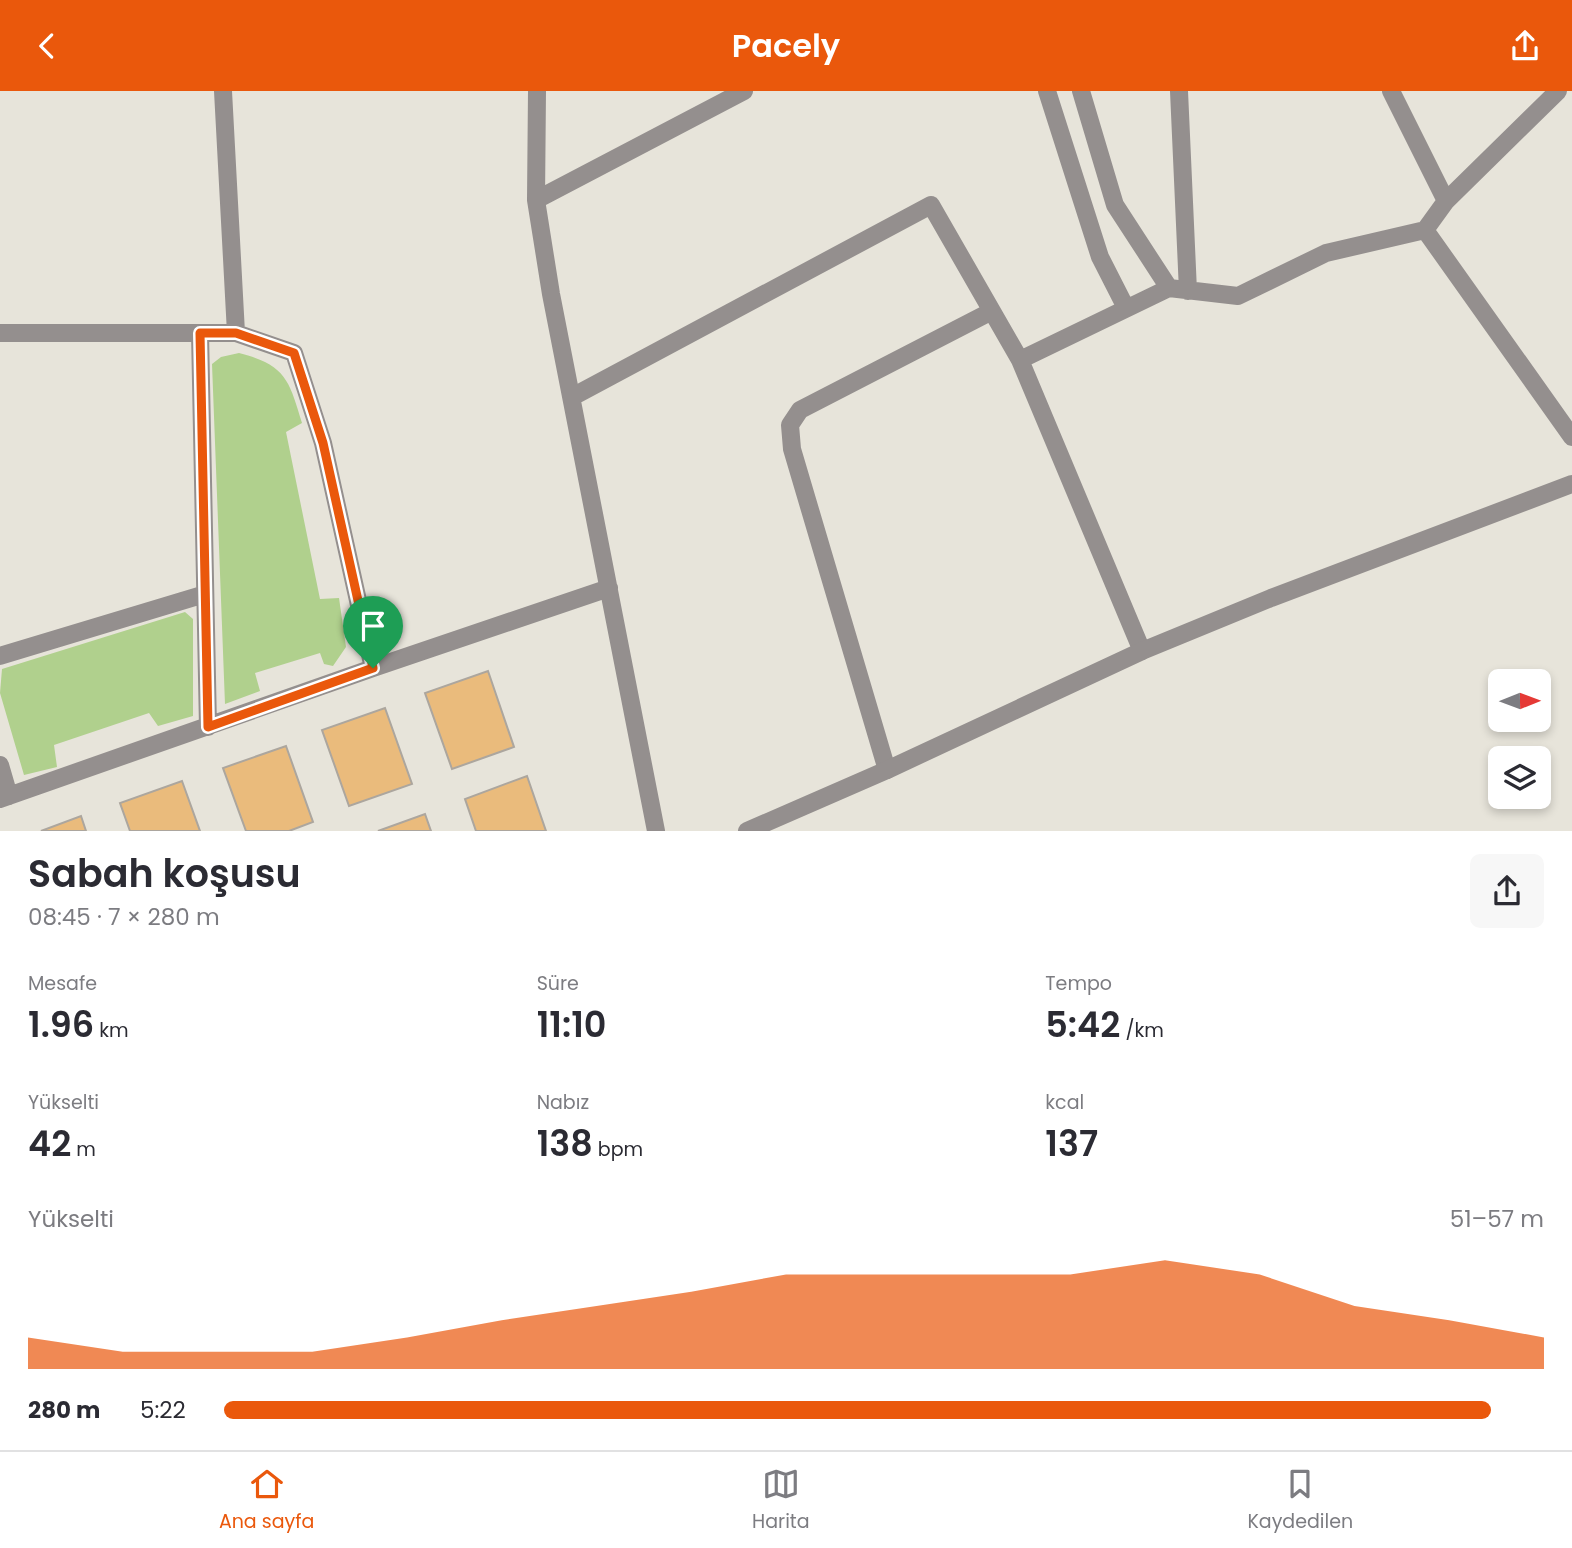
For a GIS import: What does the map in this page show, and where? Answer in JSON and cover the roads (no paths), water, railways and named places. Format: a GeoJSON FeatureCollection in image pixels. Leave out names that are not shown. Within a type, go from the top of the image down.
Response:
{"type":"FeatureCollection","features":[{"type":"Feature","properties":{"kind":"street"},"geometry":{"type":"LineString","coordinates":[[223,91],[236,333]]}},
{"type":"Feature","properties":{"kind":"street"},"geometry":{"type":"LineString","coordinates":[[537,91],[536,200],[551,294],[656,831]]}},
{"type":"Feature","properties":{"kind":"street"},"geometry":{"type":"LineString","coordinates":[[536,200],[744,91]]}},
{"type":"Feature","properties":{"kind":"street"},"geometry":{"type":"LineString","coordinates":[[1047,91],[1100,257],[1126,308]]}},
{"type":"Feature","properties":{"kind":"street"},"geometry":{"type":"LineString","coordinates":[[1081,91],[1115,205],[1179,289]]}},
{"type":"Feature","properties":{"kind":"street"},"geometry":{"type":"LineString","coordinates":[[1179,91],[1179,289]]}},
{"type":"Feature","properties":{"kind":"street"},"geometry":{"type":"LineString","coordinates":[[1391,91],[1446,201]]}},
{"type":"Feature","properties":{"kind":"street"},"geometry":{"type":"LineString","coordinates":[[1020,360],[1126,308],[1179,289],[1238,296],[1326,253],[1425,230],[1446,201],[1558,91]]}},
{"type":"Feature","properties":{"kind":"street"},"geometry":{"type":"LineString","coordinates":[[572,397],[931,205],[1020,360],[1142,651]]}},
{"type":"Feature","properties":{"kind":"street"},"geometry":{"type":"LineString","coordinates":[[1425,230],[1572,437]]}},
{"type":"Feature","properties":{"kind":"street"},"geometry":{"type":"LineString","coordinates":[[887,770],[792,449],[790,425],[800,410],[992,311]]}},
{"type":"Feature","properties":{"kind":"street"},"geometry":{"type":"LineString","coordinates":[[0,333],[236,333],[294,353],[323,443],[373,668]]}},
{"type":"Feature","properties":{"kind":"street"},"geometry":{"type":"LineString","coordinates":[[200,333],[208,727]]}},
{"type":"Feature","properties":{"kind":"street"},"geometry":{"type":"LineString","coordinates":[[747,831],[887,770],[1142,651],[1270,599],[1572,484]]}},
{"type":"Feature","properties":{"kind":"street"},"geometry":{"type":"LineString","coordinates":[[0,765],[4,798],[609,588]]}},
{"type":"Feature","properties":{"kind":"street"},"geometry":{"type":"LineString","coordinates":[[0,656],[205,594]]}}]}
